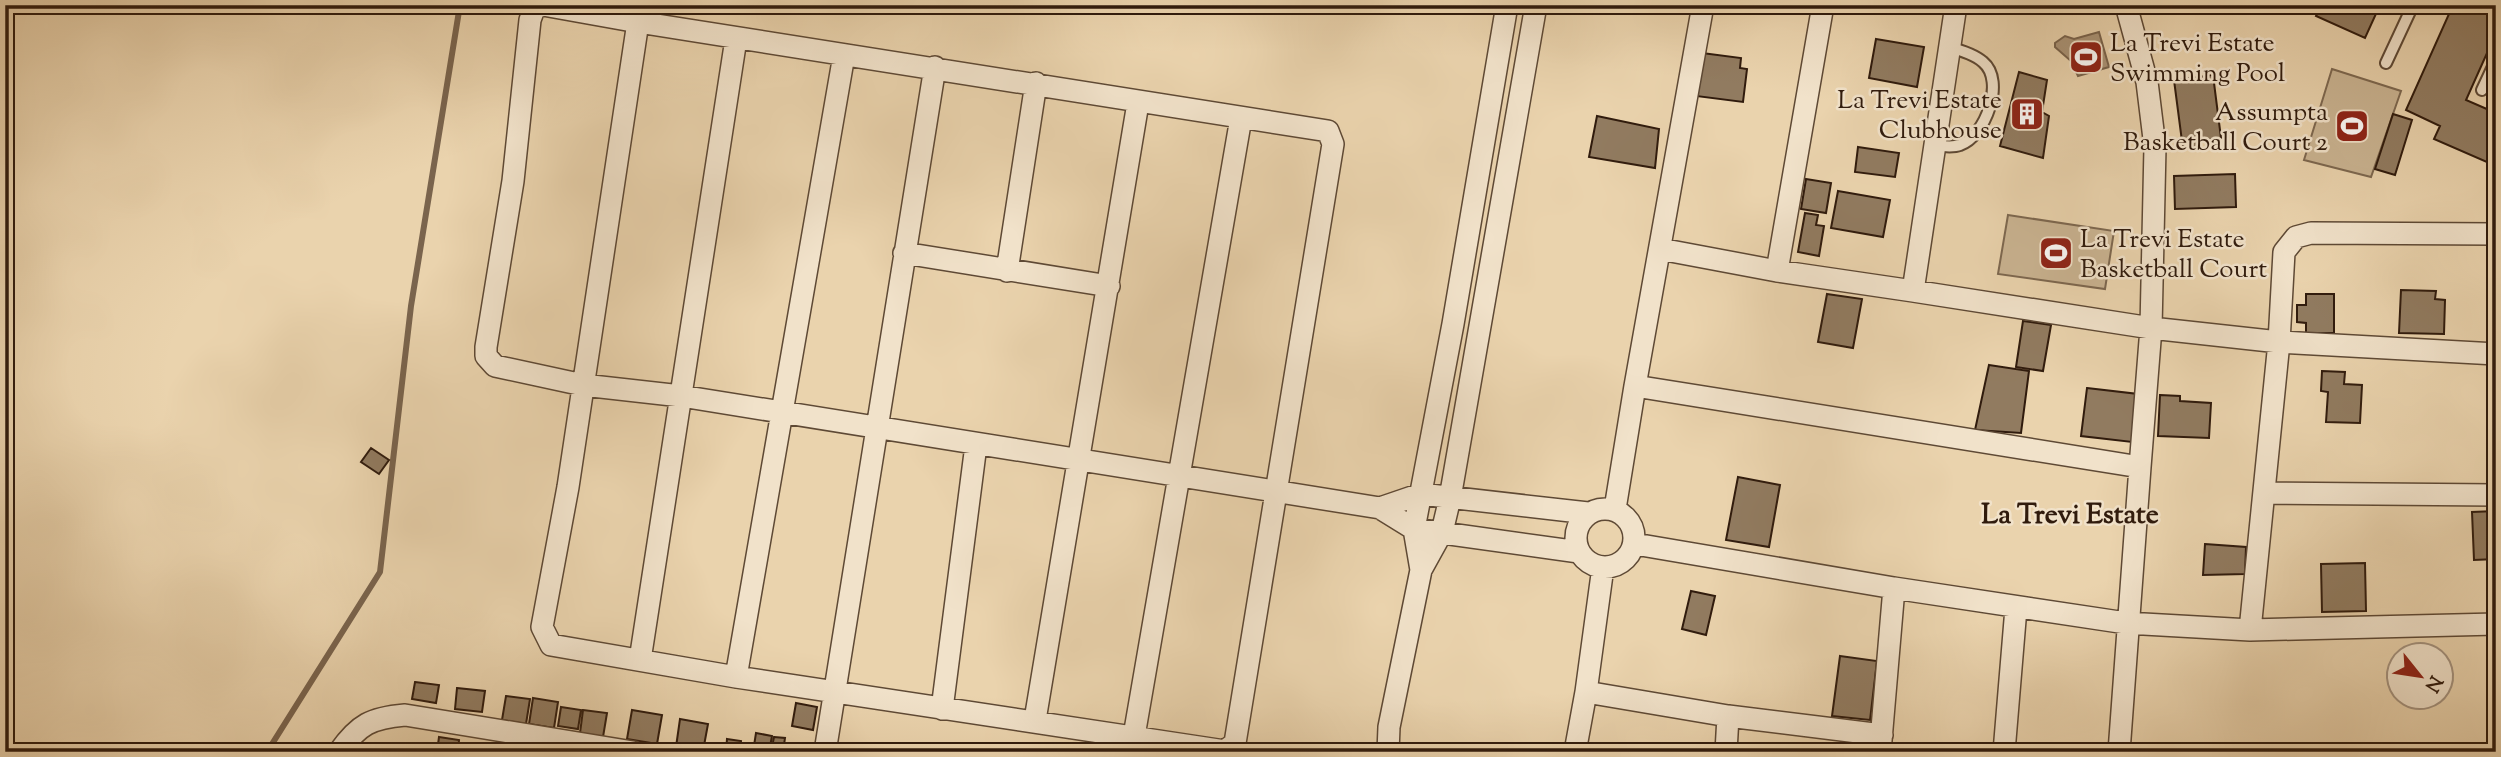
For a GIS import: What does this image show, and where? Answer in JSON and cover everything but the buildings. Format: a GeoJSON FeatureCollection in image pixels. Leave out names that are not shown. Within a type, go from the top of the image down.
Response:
{"type":"FeatureCollection","features":[{"type":"Feature","properties":{"kind":"street"},"geometry":{"type":"LineString","coordinates":[[638,22],[583,385],[541,632],[551,645],[736,677],[837,690],[942,709],[1035,720],[1226,751],[1235,743],[1278,491],[1333,144],[1328,131],[1312,126],[1138,103],[935,66],[844,55],[543,5],[534,9],[530,20],[513,181],[486,356],[495,366],[583,385],[681,396],[1076,461],[1177,473],[1278,491],[1380,508],[1414,529],[1579,552]]}},
{"type":"Feature","properties":{"kind":"street"},"geometry":{"type":"LineString","coordinates":[[1388,752],[1390,727],[1420,570],[1414,529],[1453,324],[1507,5]]}},
{"type":"Feature","properties":{"kind":"street"},"geometry":{"type":"LineString","coordinates":[[1420,570],[1442,532],[1450,498],[1536,5]]}},
{"type":"Feature","properties":{"kind":"street"},"geometry":{"type":"LineString","coordinates":[[1615,509],[1703,5]]}},
{"type":"Feature","properties":{"kind":"street"},"geometry":{"type":"LineString","coordinates":[[1777,271],[1823,5]]}},
{"type":"Feature","properties":{"kind":"street"},"geometry":{"type":"LineString","coordinates":[[1913,291],[1956,5]]}},
{"type":"Feature","properties":{"kind":"street"},"geometry":{"type":"LineString","coordinates":[[2119,752],[2126,623],[2151,328],[2155,147],[2147,82],[2126,5]]}},
{"type":"Feature","properties":{"kind":"street"},"geometry":{"type":"LineString","coordinates":[[640,660],[736,38]]}},
{"type":"Feature","properties":{"kind":"street"},"geometry":{"type":"LineString","coordinates":[[736,677],[784,414],[844,55]]}},
{"type":"Feature","properties":{"kind":"street"},"geometry":{"type":"LineString","coordinates":[[825,752],[935,66]]}},
{"type":"Feature","properties":{"kind":"street"},"geometry":{"type":"LineString","coordinates":[[1007,271],[1036,83]]}},
{"type":"Feature","properties":{"kind":"street"},"geometry":{"type":"LineString","coordinates":[[1035,720],[1076,461],[1109,286],[1138,103]]}},
{"type":"Feature","properties":{"kind":"street"},"geometry":{"type":"LineString","coordinates":[[1134,736],[1177,473],[1241,118]]}},
{"type":"Feature","properties":{"kind":"street"},"geometry":{"type":"LineString","coordinates":[[2250,630],[2279,342],[2284,252],[2296,237],[2311,233],[2496,234]]}},
{"type":"Feature","properties":{"kind":"street"},"geometry":{"type":"LineString","coordinates":[[1660,249],[1777,271],[2151,328],[2279,342],[2496,354]]}},
{"type":"Feature","properties":{"kind":"street"},"geometry":{"type":"LineString","coordinates":[[904,253],[1109,286]]}},
{"type":"Feature","properties":{"kind":"street"},"geometry":{"type":"LineString","coordinates":[[1635,386],[2140,467]]}},
{"type":"Feature","properties":{"kind":"street"},"geometry":{"type":"LineString","coordinates":[[942,709],[976,445]]}},
{"type":"Feature","properties":{"kind":"street"},"geometry":{"type":"LineString","coordinates":[[2265,493],[2496,495]]}},
{"type":"Feature","properties":{"kind":"street"},"geometry":{"type":"LineString","coordinates":[[1380,508],[1421,494],[1588,513]]}},
{"type":"Feature","properties":{"kind":"street"},"geometry":{"type":"LineString","coordinates":[[1601,508],[1615,509],[1631,523],[1634,544],[1628,557],[1616,565],[1602,567],[1589,563],[1579,552],[1576,538],[1578,524],[1588,513],[1601,508]]}},
{"type":"Feature","properties":{"kind":"street"},"geometry":{"type":"LineString","coordinates":[[1634,544],[2016,608],[2126,623],[2250,630],[2496,624]]}},
{"type":"Feature","properties":{"kind":"street"},"geometry":{"type":"LineString","coordinates":[[1575,752],[1586,692],[1602,567]]}},
{"type":"Feature","properties":{"kind":"street"},"geometry":{"type":"LineString","coordinates":[[1586,692],[1881,743],[1894,588]]}},
{"type":"Feature","properties":{"kind":"street"},"geometry":{"type":"LineString","coordinates":[[2004,752],[2016,608]]}},
{"type":"Feature","properties":{"kind":"street"},"geometry":{"type":"LineString","coordinates":[[339,752],[353,732],[377,717],[405,715],[633,752]]}},
{"type":"Feature","properties":{"kind":"street"},"geometry":{"type":"LineString","coordinates":[[1726,752],[1728,716]]}},
{"type":"Feature","properties":{"kind":"lane"},"geometry":{"type":"LineString","coordinates":[[2386,64],[2413,5]]}},
{"type":"Feature","properties":{"kind":"lane"},"geometry":{"type":"LineString","coordinates":[[1933,145],[1958,146],[1976,136],[1989,112],[1991,72],[1984,62],[1965,51],[1948,47]]}},
{"type":"Feature","properties":{"kind":"lane"},"geometry":{"type":"LineString","coordinates":[[2482,90],[2496,60]]}},
{"type":"Feature","properties":{"kind":"shaded area","name":"Assumpta Basketball Court 2"},"geometry":{"type":"Polygon","coordinates":[[[2332,69],[2401,91],[2371,177],[2304,160],[2332,69]]]}},
{"type":"Feature","properties":{"kind":"shaded area","name":"La Trevi Estate Basketball Court"},"geometry":{"type":"Polygon","coordinates":[[[2008,215],[2114,231],[2105,289],[1998,274],[2008,215]]]}},
{"type":"Feature","properties":{"kind":"water","name":"La Trevi Estate Swimming Pool"},"geometry":{"type":"Polygon","coordinates":[[[2099,32],[2109,67],[2078,76],[2071,61],[2055,47],[2055,43],[2065,36],[2074,39],[2099,32]]]}},
{"type":"Feature","properties":{"kind":"waterway"},"geometry":{"type":"LineString","coordinates":[[267,752],[380,572],[411,306],[460,5]]}},
{"type":"Feature","properties":{"kind":"place","name":"La Trevi Estate Swimming Pool"},"geometry":{"type":"Point","coordinates":[2086,57]}},
{"type":"Feature","properties":{"kind":"place","name":"La Trevi Estate Clubhouse"},"geometry":{"type":"Point","coordinates":[2027,114]}},
{"type":"Feature","properties":{"kind":"place","name":"Assumpta Basketball Court 2"},"geometry":{"type":"Point","coordinates":[2352,126]}},
{"type":"Feature","properties":{"kind":"place","name":"La Trevi Estate Basketball Court"},"geometry":{"type":"Point","coordinates":[2056,253]}},
{"type":"Feature","properties":{"kind":"district","name":"La Trevi Estate"},"geometry":{"type":"Point","coordinates":[2070,513]}}]}
